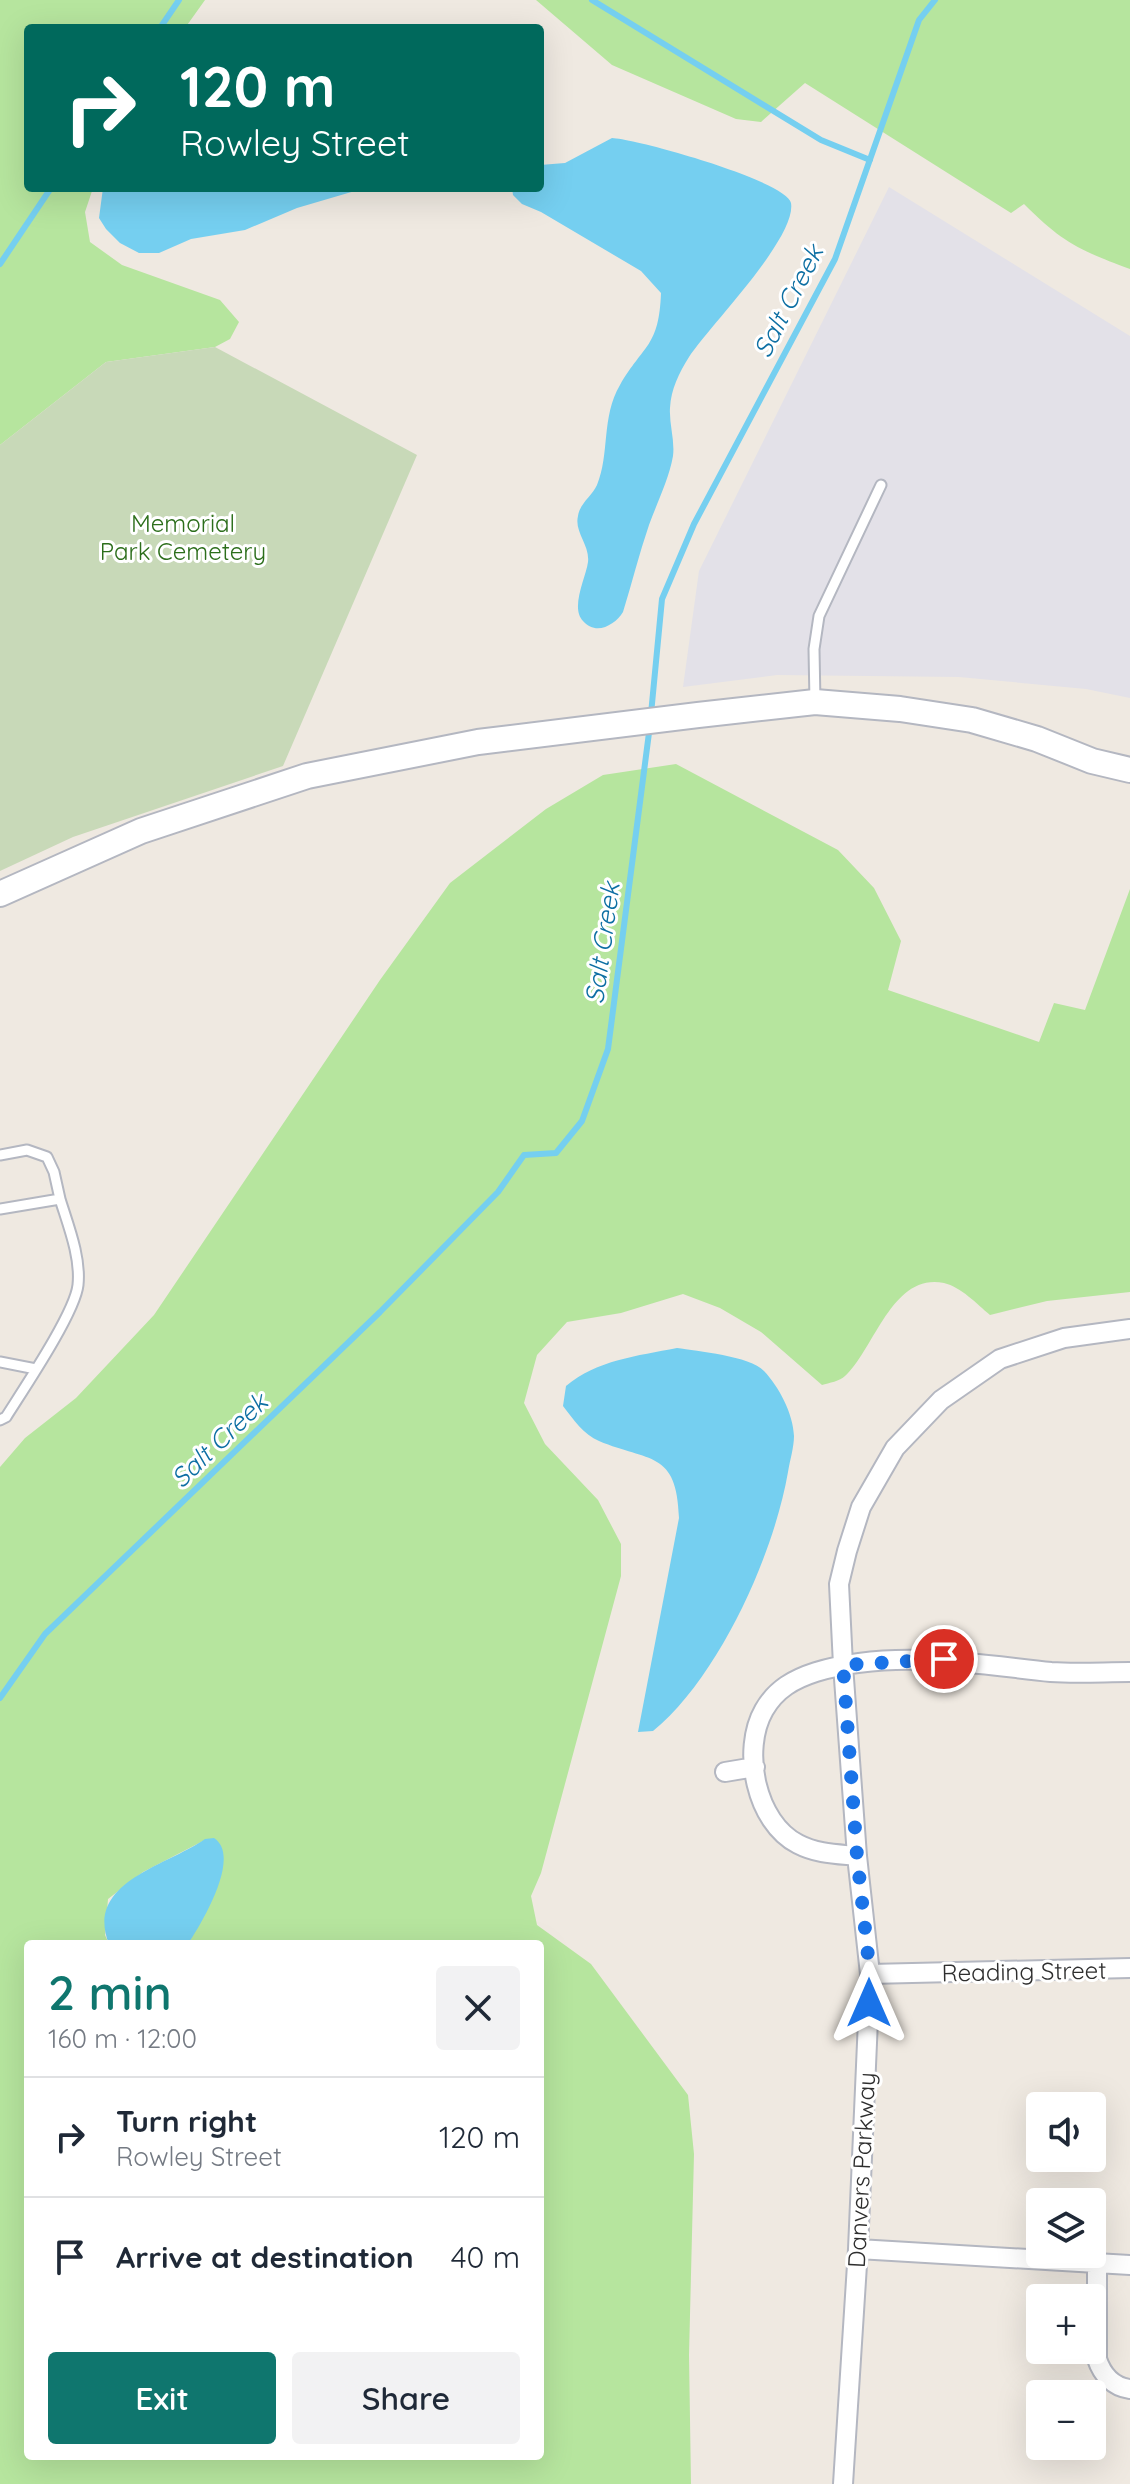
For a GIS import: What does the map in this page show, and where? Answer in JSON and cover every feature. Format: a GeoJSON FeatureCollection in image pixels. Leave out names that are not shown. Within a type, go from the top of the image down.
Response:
{"type":"FeatureCollection","features":[{"type":"Feature","properties":{"kind":"main road"},"geometry":{"type":"LineString","coordinates":[[0,894],[141,831],[307,776],[416,752],[594,727],[815,702],[900,709],[972,720],[1037,739],[1092,761],[1130,770]]}},
{"type":"Feature","properties":{"kind":"main road"},"geometry":{"type":"LineString","coordinates":[[1092,761],[1130,788]]}},
{"type":"Feature","properties":{"kind":"street","name":"Danvers Parkway"},"geometry":{"type":"LineString","coordinates":[[843,2484],[858,2249],[870,1974],[857,1856],[843,1665],[839,1584],[847,1551],[861,1507],[895,1448],[941,1400],[1000,1359],[1064,1338],[1130,1329]]}},
{"type":"Feature","properties":{"kind":"street"},"geometry":{"type":"LineString","coordinates":[[857,1856],[819,1853],[796,1844],[767,1813],[757,1786],[756,1732],[762,1712],[772,1697],[789,1682],[843,1665],[944,1659],[1054,1672],[1130,1672]]}},
{"type":"Feature","properties":{"kind":"street"},"geometry":{"type":"LineString","coordinates":[[725,1772],[755,1767]]}},
{"type":"Feature","properties":{"kind":"street","name":"Reading Street"},"geometry":{"type":"LineString","coordinates":[[870,1974],[1130,1968]]}},
{"type":"Feature","properties":{"kind":"street"},"geometry":{"type":"LineString","coordinates":[[858,2249],[1026,2260]]}},
{"type":"Feature","properties":{"kind":"street"},"geometry":{"type":"LineString","coordinates":[[1106,2264],[1130,2265]]}},
{"type":"Feature","properties":{"kind":"street"},"geometry":{"type":"LineString","coordinates":[[1097,2268],[1097,2359],[1101,2373],[1130,2389]]}},
{"type":"Feature","properties":{"kind":"lane"},"geometry":{"type":"LineString","coordinates":[[815,702],[814,649],[819,616],[881,485]]}},
{"type":"Feature","properties":{"kind":"lane"},"geometry":{"type":"LineString","coordinates":[[0,1155],[27,1150],[47,1157],[54,1172],[75,1253],[78,1286],[36,1369],[6,1417],[0,1420]]}},
{"type":"Feature","properties":{"kind":"lane"},"geometry":{"type":"LineString","coordinates":[[0,1209],[44,1199],[60,1199]]}},
{"type":"Feature","properties":{"kind":"lane"},"geometry":{"type":"LineString","coordinates":[[0,1362],[36,1369]]}},
{"type":"Feature","properties":{"kind":"shaded area"},"geometry":{"type":"Polygon","coordinates":[[[889,187],[1130,336],[1130,698],[1086,689],[959,677],[777,675],[683,687],[699,571],[889,187]]]}},
{"type":"Feature","properties":{"kind":"green space"},"geometry":{"type":"Polygon","coordinates":[[[0,0],[205,0],[188,24],[24,24],[24,192],[92,192],[85,212],[90,242],[122,265],[220,300],[239,322],[230,339],[215,347],[106,362],[0,445],[0,0]]]}},
{"type":"Feature","properties":{"kind":"green space"},"geometry":{"type":"Polygon","coordinates":[[[536,0],[1130,0],[1130,269],[1072,244],[1024,204],[1011,213],[805,83],[761,122],[736,119],[612,65],[536,0]]]}},
{"type":"Feature","properties":{"kind":"green space","name":"Memorial Park Cemetery"},"geometry":{"type":"Polygon","coordinates":[[[215,347],[417,455],[283,766],[73,837],[0,871],[0,445],[106,362],[215,347]]]}},
{"type":"Feature","properties":{"kind":"green space"},"geometry":{"type":"Polygon","coordinates":[[[676,764],[838,850],[874,888],[901,941],[888,990],[1039,1042],[1054,1003],[1085,1010],[1130,889],[1130,1292],[1047,1301],[990,1315],[957,1288],[944,1283],[926,1283],[911,1289],[897,1301],[845,1376],[822,1385],[761,1332],[720,1308],[683,1294],[621,1313],[567,1322],[537,1355],[524,1403],[545,1444],[598,1500],[621,1544],[621,1576],[541,1873],[531,1896],[537,1925],[591,1964],[688,2095],[694,2154],[689,2355],[691,2484],[0,2484],[0,1467],[25,1438],[76,1398],[154,1315],[380,980],[450,883],[546,809],[603,775],[676,764]]]}},
{"type":"Feature","properties":{"kind":"water"},"geometry":{"type":"Polygon","coordinates":[[[612,138],[627,140],[739,173],[783,194],[791,203],[789,218],[767,259],[699,343],[679,375],[671,401],[673,456],[669,473],[645,536],[623,612],[610,625],[599,628],[588,625],[579,615],[580,592],[588,556],[578,528],[578,516],[601,473],[614,397],[649,344],[657,324],[661,293],[641,271],[522,204],[513,195],[513,192],[544,192],[544,165],[565,163],[612,138]]]}},
{"type":"Feature","properties":{"kind":"water"},"geometry":{"type":"Polygon","coordinates":[[[102,192],[351,192],[297,208],[245,230],[191,239],[159,253],[139,253],[120,243],[99,218],[102,192]]]}},
{"type":"Feature","properties":{"kind":"water"},"geometry":{"type":"Polygon","coordinates":[[[677,1348],[736,1358],[764,1371],[788,1410],[794,1440],[781,1504],[757,1576],[740,1612],[700,1679],[677,1708],[653,1731],[638,1732],[679,1518],[677,1496],[666,1469],[646,1457],[588,1435],[563,1406],[566,1386],[591,1370],[618,1360],[677,1348]]]}},
{"type":"Feature","properties":{"kind":"water"},"geometry":{"type":"Polygon","coordinates":[[[214,1838],[221,1847],[224,1859],[222,1874],[210,1906],[190,1940],[108,1940],[104,1923],[108,1905],[118,1891],[133,1878],[205,1839],[214,1838]]]}},
{"type":"Feature","properties":{"kind":"waterway"},"geometry":{"type":"LineString","coordinates":[[163,24],[179,0]]}},
{"type":"Feature","properties":{"kind":"waterway"},"geometry":{"type":"LineString","coordinates":[[592,0],[821,140],[870,160]]}},
{"type":"Feature","properties":{"kind":"waterway","name":"Salt Creek"},"geometry":{"type":"LineString","coordinates":[[651,714],[662,599],[694,524],[835,259],[919,20],[935,0]]}},
{"type":"Feature","properties":{"kind":"waterway"},"geometry":{"type":"LineString","coordinates":[[0,264],[48,192]]}},
{"type":"Feature","properties":{"kind":"waterway","name":"Salt Creek"},"geometry":{"type":"LineString","coordinates":[[0,1698],[45,1634],[380,1312],[498,1192],[524,1155],[556,1153],[582,1121],[608,1049],[650,725]]}},
{"type":"Feature","properties":{"kind":"route"},"geometry":{"type":"LineString","coordinates":[[869,2003],[870,1974],[857,1856],[843,1665],[944,1659]]}}]}
